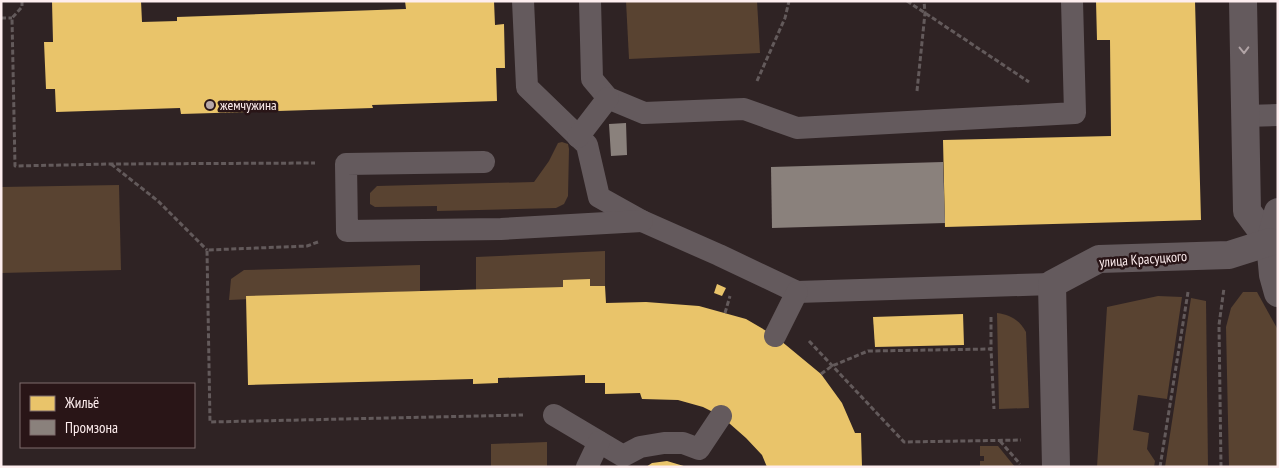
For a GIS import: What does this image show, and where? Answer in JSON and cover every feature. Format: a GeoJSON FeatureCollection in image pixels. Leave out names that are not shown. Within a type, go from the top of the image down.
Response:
{"type":"FeatureCollection","features":[{"type":"Feature","properties":{"kind":"street"},"geometry":{"type":"LineString","coordinates":[[1243,1],[1247,211],[1270,242]]}},
{"type":"Feature","properties":{"kind":"street"},"geometry":{"type":"LineString","coordinates":[[1278,212],[1270,242],[1272,275],[1278,294]]}},
{"type":"Feature","properties":{"kind":"street","name":"улица Красуцкого"},"geometry":{"type":"LineString","coordinates":[[1052,284],[1099,259],[1229,255],[1270,242]]}},
{"type":"Feature","properties":{"kind":"street"},"geometry":{"type":"LineString","coordinates":[[1052,284],[1056,467]]}},
{"type":"Feature","properties":{"kind":"lane"},"geometry":{"type":"LineString","coordinates":[[523,1],[527,87],[587,145],[599,197],[642,221],[797,292],[1052,284]]}},
{"type":"Feature","properties":{"kind":"lane"},"geometry":{"type":"LineString","coordinates":[[590,1],[592,79],[608,98],[644,113],[744,108],[797,128],[1075,113],[1072,1]]}},
{"type":"Feature","properties":{"kind":"lane"},"geometry":{"type":"LineString","coordinates":[[578,137],[608,98]]}},
{"type":"Feature","properties":{"kind":"lane"},"geometry":{"type":"LineString","coordinates":[[1245,116],[1278,115]]}},
{"type":"Feature","properties":{"kind":"lane"},"geometry":{"type":"LineString","coordinates":[[484,162],[346,164],[347,231],[500,229],[642,221]]}},
{"type":"Feature","properties":{"kind":"lane"},"geometry":{"type":"LineString","coordinates":[[775,336],[797,292]]}},
{"type":"Feature","properties":{"kind":"lane"},"geometry":{"type":"LineString","coordinates":[[554,415],[623,456],[640,447],[664,443],[683,443],[699,449],[721,416]]}},
{"type":"Feature","properties":{"kind":"lane"},"geometry":{"type":"LineString","coordinates":[[587,467],[599,442]]}},
{"type":"Feature","properties":{"kind":"path"},"geometry":{"type":"LineString","coordinates":[[22,1],[22,7],[12,18],[15,166],[346,164]]}},
{"type":"Feature","properties":{"kind":"path"},"geometry":{"type":"LineString","coordinates":[[744,108],[786,18],[789,1]]}},
{"type":"Feature","properties":{"kind":"path"},"geometry":{"type":"LineString","coordinates":[[907,1],[1075,113]]}},
{"type":"Feature","properties":{"kind":"path"},"geometry":{"type":"LineString","coordinates":[[914,122],[925,14],[924,1]]}},
{"type":"Feature","properties":{"kind":"path"},"geometry":{"type":"LineString","coordinates":[[1,18],[12,18]]}},
{"type":"Feature","properties":{"kind":"path"},"geometry":{"type":"LineString","coordinates":[[111,164],[158,201],[207,250],[210,422],[528,415]]}},
{"type":"Feature","properties":{"kind":"path"},"geometry":{"type":"LineString","coordinates":[[207,250],[307,246],[347,231]]}},
{"type":"Feature","properties":{"kind":"path"},"geometry":{"type":"LineString","coordinates":[[1221,467],[1219,325],[1229,255]]}},
{"type":"Feature","properties":{"kind":"path"},"geometry":{"type":"LineString","coordinates":[[1160,467],[1188,292]]}},
{"type":"Feature","properties":{"kind":"path"},"geometry":{"type":"LineString","coordinates":[[725,313],[731,295]]}},
{"type":"Feature","properties":{"kind":"path"},"geometry":{"type":"LineString","coordinates":[[992,313],[994,409]]}},
{"type":"Feature","properties":{"kind":"path"},"geometry":{"type":"LineString","coordinates":[[821,374],[832,366],[868,351],[992,349]]}},
{"type":"Feature","properties":{"kind":"path"},"geometry":{"type":"LineString","coordinates":[[1000,440],[1022,467]]}},
{"type":"Feature","properties":{"kind":"shaded area"},"geometry":{"type":"Polygon","coordinates":[[[626,1],[757,1],[760,53],[629,59],[626,1]]]}},
{"type":"Feature","properties":{"kind":"shaded area"},"geometry":{"type":"Polygon","coordinates":[[[558,143],[568,144],[569,149],[568,196],[564,204],[556,208],[437,211],[437,206],[375,207],[370,204],[370,193],[377,186],[534,182],[549,161],[558,143]]]}},
{"type":"Feature","properties":{"kind":"shaded area"},"geometry":{"type":"Polygon","coordinates":[[[119,185],[121,270],[1,273],[1,187],[119,185]]]}},
{"type":"Feature","properties":{"kind":"shaded area"},"geometry":{"type":"Polygon","coordinates":[[[605,251],[605,286],[476,290],[476,257],[605,251]]]}},
{"type":"Feature","properties":{"kind":"shaded area"},"geometry":{"type":"Polygon","coordinates":[[[420,265],[420,291],[229,300],[231,279],[244,270],[420,265]]]}},
{"type":"Feature","properties":{"kind":"shaded area"},"geometry":{"type":"Polygon","coordinates":[[[1243,292],[1257,292],[1278,330],[1278,467],[1229,467],[1226,327],[1231,308],[1243,292]]]}},
{"type":"Feature","properties":{"kind":"shaded area"},"geometry":{"type":"Polygon","coordinates":[[[1158,296],[1182,297],[1167,399],[1138,395],[1133,430],[1149,433],[1147,449],[1155,461],[1154,467],[1097,467],[1107,307],[1158,296]]]}},
{"type":"Feature","properties":{"kind":"shaded area"},"geometry":{"type":"Polygon","coordinates":[[[1191,298],[1206,301],[1208,467],[1165,467],[1191,298]]]}},
{"type":"Feature","properties":{"kind":"shaded area"},"geometry":{"type":"Polygon","coordinates":[[[997,313],[1014,319],[1026,332],[1029,408],[999,409],[997,313]]]}},
{"type":"Feature","properties":{"kind":"shaded area"},"geometry":{"type":"Polygon","coordinates":[[[547,442],[547,467],[491,467],[491,444],[547,442]]]}},
{"type":"Feature","properties":{"kind":"shaded area"},"geometry":{"type":"Polygon","coordinates":[[[980,446],[998,446],[1015,467],[980,467],[980,461],[984,461],[984,456],[980,456],[980,446]]]}},
{"type":"Feature","properties":{"kind":"building: Жильё"},"geometry":{"type":"Polygon","coordinates":[[[52,1],[141,1],[142,22],[177,21],[177,17],[406,9],[405,1],[494,1],[495,25],[504,24],[505,68],[496,68],[497,101],[372,105],[373,108],[181,114],[180,108],[56,112],[55,89],[46,89],[44,42],[53,42],[52,1]]]}},
{"type":"Feature","properties":{"kind":"building: Жильё"},"geometry":{"type":"Polygon","coordinates":[[[1096,1],[1195,1],[1201,220],[945,227],[943,140],[1111,136],[1110,40],[1097,40],[1096,1]]]}},
{"type":"Feature","properties":{"kind":"building: Жильё"},"geometry":{"type":"Polygon","coordinates":[[[590,279],[590,286],[605,286],[606,303],[646,302],[699,306],[746,319],[775,336],[821,374],[842,403],[855,433],[861,433],[862,467],[767,467],[762,455],[721,416],[703,407],[678,400],[642,399],[640,393],[605,394],[605,383],[585,383],[585,375],[498,378],[498,383],[473,384],[473,379],[248,385],[246,296],[563,287],[563,280],[590,279]]]}},
{"type":"Feature","properties":{"kind":"building: Жильё"},"geometry":{"type":"Polygon","coordinates":[[[717,284],[726,288],[722,296],[714,293],[717,284]]]}},
{"type":"Feature","properties":{"kind":"building: Жильё"},"geometry":{"type":"Polygon","coordinates":[[[963,314],[964,345],[875,347],[873,317],[963,314]]]}},
{"type":"Feature","properties":{"kind":"building: Жильё"},"geometry":{"type":"Polygon","coordinates":[[[667,461],[687,467],[646,467],[652,463],[667,461]]]}},
{"type":"Feature","properties":{"kind":"building: Промзона"},"geometry":{"type":"Polygon","coordinates":[[[626,123],[627,155],[611,156],[609,124],[626,123]]]}},
{"type":"Feature","properties":{"kind":"building: Промзона"},"geometry":{"type":"Polygon","coordinates":[[[943,162],[945,223],[772,228],[771,167],[943,162]]]}},
{"type":"Feature","properties":{"kind":"place","name":"жемчужина"},"geometry":{"type":"Point","coordinates":[210,105]}}]}
